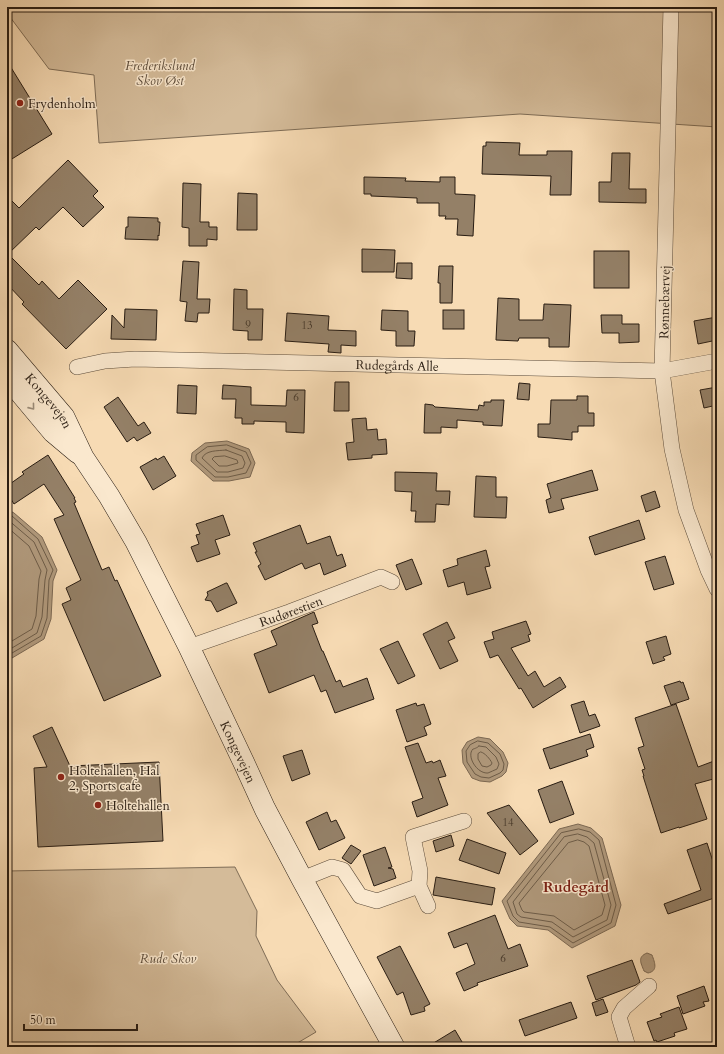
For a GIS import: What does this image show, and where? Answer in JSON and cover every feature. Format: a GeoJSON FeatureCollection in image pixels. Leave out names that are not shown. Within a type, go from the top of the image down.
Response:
{"type":"FeatureCollection","features":[{"type":"Feature","properties":{"kind":"main road","name":"Kongevejen"},"geometry":{"type":"LineString","coordinates":[[7,350],[64,417],[84,457],[136,542],[189,647],[265,808],[394,1047]]}},
{"type":"Feature","properties":{"kind":"main road","name":"Kongevejen"},"geometry":{"type":"LineString","coordinates":[[7,377],[53,432],[84,457]]}},
{"type":"Feature","properties":{"kind":"street","name":"Rønnebærvej"},"geometry":{"type":"LineString","coordinates":[[671,7],[662,371],[672,449],[686,510],[708,570],[717,589]]}},
{"type":"Feature","properties":{"kind":"street","name":"Rudegårds Alle"},"geometry":{"type":"LineString","coordinates":[[76,367],[105,361],[135,359],[662,371],[717,361]]}},
{"type":"Feature","properties":{"kind":"street","name":"Rudørestien"},"geometry":{"type":"LineString","coordinates":[[189,647],[382,577],[392,582]]}},
{"type":"Feature","properties":{"kind":"street"},"geometry":{"type":"LineString","coordinates":[[428,906],[419,886],[420,871],[413,837],[464,821]]}},
{"type":"Feature","properties":{"kind":"street"},"geometry":{"type":"LineString","coordinates":[[302,879],[332,867],[343,870],[360,896],[377,901],[419,886]]}},
{"type":"Feature","properties":{"kind":"street"},"geometry":{"type":"LineString","coordinates":[[628,1047],[619,1017],[624,1008],[649,986]]}},
{"type":"Feature","properties":{"kind":"green space","name":"Frederikslund Skov Øst"},"geometry":{"type":"Polygon","coordinates":[[[7,7],[357,7],[366,9],[381,7],[717,7],[717,127],[520,114],[99,143],[94,75],[49,69],[7,13],[7,7]]]}},
{"type":"Feature","properties":{"kind":"green space","name":"Rude Skov"},"geometry":{"type":"Polygon","coordinates":[[[235,867],[257,911],[256,936],[277,980],[316,1032],[294,1045],[295,1047],[7,1047],[7,871],[235,867]]]}},
{"type":"Feature","properties":{"kind":"water"},"geometry":{"type":"Polygon","coordinates":[[[227,441],[249,449],[255,463],[250,477],[229,481],[213,481],[191,461],[192,453],[205,443],[227,441]]]}},
{"type":"Feature","properties":{"kind":"water"},"geometry":{"type":"Polygon","coordinates":[[[7,509],[14,513],[42,537],[57,570],[53,581],[51,619],[44,639],[7,661],[7,509]]]}},
{"type":"Feature","properties":{"kind":"water"},"geometry":{"type":"Polygon","coordinates":[[[478,737],[490,739],[503,752],[508,763],[506,772],[502,776],[490,782],[472,778],[463,763],[462,750],[467,742],[478,737]]]}},
{"type":"Feature","properties":{"kind":"water"},"geometry":{"type":"Polygon","coordinates":[[[578,824],[591,828],[602,838],[621,905],[615,926],[572,948],[548,930],[517,926],[510,919],[502,901],[559,829],[578,824]]]}},
{"type":"Feature","properties":{"kind":"water"},"geometry":{"type":"Polygon","coordinates":[[[647,953],[652,955],[655,966],[651,972],[648,973],[644,971],[641,960],[642,956],[647,953]]]}},
{"type":"Feature","properties":{"kind":"building","name":"Frydenholm"},"geometry":{"type":"Polygon","coordinates":[[[7,61],[52,134],[7,162],[7,61]]]}},
{"type":"Feature","properties":{"kind":"building"},"geometry":{"type":"Polygon","coordinates":[[[486,142],[520,143],[519,155],[547,155],[547,151],[572,151],[571,195],[550,195],[551,176],[482,174],[483,146],[486,146],[486,142]]]}},
{"type":"Feature","properties":{"kind":"building"},"geometry":{"type":"Polygon","coordinates":[[[612,153],[630,153],[629,189],[646,189],[646,203],[599,202],[599,182],[611,182],[612,153]]]}},
{"type":"Feature","properties":{"kind":"building"},"geometry":{"type":"Polygon","coordinates":[[[68,160],[98,191],[93,196],[104,207],[83,227],[63,207],[39,230],[36,227],[8,254],[39,285],[42,281],[59,299],[78,280],[107,309],[66,349],[22,304],[24,302],[7,284],[7,196],[19,208],[68,160]]]}},
{"type":"Feature","properties":{"kind":"building"},"geometry":{"type":"Polygon","coordinates":[[[364,177],[406,178],[405,181],[440,182],[440,177],[455,177],[455,194],[475,195],[473,236],[457,235],[458,219],[445,219],[446,216],[439,216],[439,203],[417,203],[417,198],[371,196],[371,194],[364,194],[364,177]]]}},
{"type":"Feature","properties":{"kind":"building"},"geometry":{"type":"Polygon","coordinates":[[[183,183],[201,184],[200,222],[209,222],[209,227],[217,227],[217,240],[207,239],[207,246],[189,246],[189,228],[182,227],[183,183]]]}},
{"type":"Feature","properties":{"kind":"building"},"geometry":{"type":"Polygon","coordinates":[[[238,193],[257,194],[257,230],[237,230],[238,193]]]}},
{"type":"Feature","properties":{"kind":"building"},"geometry":{"type":"Polygon","coordinates":[[[128,217],[158,218],[158,222],[160,222],[158,240],[125,239],[126,227],[128,227],[128,217]]]}},
{"type":"Feature","properties":{"kind":"building"},"geometry":{"type":"Polygon","coordinates":[[[362,249],[395,250],[394,272],[362,272],[362,249]]]}},
{"type":"Feature","properties":{"kind":"building"},"geometry":{"type":"Polygon","coordinates":[[[594,251],[629,251],[629,288],[594,288],[594,251]]]}},
{"type":"Feature","properties":{"kind":"building"},"geometry":{"type":"Polygon","coordinates":[[[183,261],[199,262],[197,299],[210,299],[209,313],[198,313],[197,322],[185,321],[187,302],[180,301],[183,261]]]}},
{"type":"Feature","properties":{"kind":"building"},"geometry":{"type":"Polygon","coordinates":[[[397,263],[412,263],[412,279],[396,278],[397,263]]]}},
{"type":"Feature","properties":{"kind":"building"},"geometry":{"type":"Polygon","coordinates":[[[439,266],[453,266],[452,303],[440,303],[440,283],[438,283],[439,266]]]}},
{"type":"Feature","properties":{"kind":"building"},"geometry":{"type":"Polygon","coordinates":[[[234,289],[247,290],[247,309],[263,309],[262,340],[248,340],[248,331],[233,330],[234,289]]]}},
{"type":"Feature","properties":{"kind":"building"},"geometry":{"type":"Polygon","coordinates":[[[498,298],[519,299],[519,320],[543,320],[544,304],[571,305],[569,347],[549,347],[549,338],[519,338],[518,341],[496,340],[498,298]]]}},
{"type":"Feature","properties":{"kind":"building"},"geometry":{"type":"Polygon","coordinates":[[[125,309],[157,310],[156,340],[111,339],[112,315],[124,328],[125,309]]]}},
{"type":"Feature","properties":{"kind":"building"},"geometry":{"type":"Polygon","coordinates":[[[382,310],[408,311],[408,331],[415,331],[414,346],[396,346],[396,331],[381,330],[382,310]]]}},
{"type":"Feature","properties":{"kind":"building"},"geometry":{"type":"Polygon","coordinates":[[[443,310],[464,310],[464,329],[443,329],[443,310]]]}},
{"type":"Feature","properties":{"kind":"building"},"geometry":{"type":"Polygon","coordinates":[[[287,313],[329,316],[328,330],[356,331],[356,346],[341,345],[341,353],[328,352],[329,344],[285,341],[287,313]]]}},
{"type":"Feature","properties":{"kind":"building"},"geometry":{"type":"Polygon","coordinates":[[[601,315],[622,315],[622,324],[639,324],[639,342],[619,343],[619,333],[602,333],[601,315]]]}},
{"type":"Feature","properties":{"kind":"building"},"geometry":{"type":"Polygon","coordinates":[[[717,317],[717,340],[698,344],[694,321],[717,317]]]}},
{"type":"Feature","properties":{"kind":"building"},"geometry":{"type":"Polygon","coordinates":[[[335,382],[349,382],[349,411],[334,411],[335,382]]]}},
{"type":"Feature","properties":{"kind":"building"},"geometry":{"type":"Polygon","coordinates":[[[519,383],[530,384],[529,400],[517,399],[519,383]]]}},
{"type":"Feature","properties":{"kind":"building"},"geometry":{"type":"Polygon","coordinates":[[[178,385],[197,386],[196,414],[177,413],[178,385]]]}},
{"type":"Feature","properties":{"kind":"building"},"geometry":{"type":"Polygon","coordinates":[[[223,385],[251,387],[251,405],[286,406],[287,390],[305,390],[304,433],[286,432],[286,422],[254,421],[254,424],[242,424],[242,418],[235,418],[236,399],[222,399],[223,385]]]}},
{"type":"Feature","properties":{"kind":"building"},"geometry":{"type":"Polygon","coordinates":[[[717,387],[717,405],[704,408],[700,390],[717,387]]]}},
{"type":"Feature","properties":{"kind":"building"},"geometry":{"type":"Polygon","coordinates":[[[577,396],[588,396],[588,413],[594,413],[594,426],[578,426],[578,432],[572,432],[572,440],[538,437],[538,424],[550,424],[551,400],[577,400],[577,396]]]}},
{"type":"Feature","properties":{"kind":"building"},"geometry":{"type":"Polygon","coordinates":[[[118,397],[138,426],[144,422],[151,433],[137,441],[134,437],[127,442],[104,407],[118,397]]]}},
{"type":"Feature","properties":{"kind":"building"},"geometry":{"type":"Polygon","coordinates":[[[491,400],[504,400],[502,426],[483,425],[483,422],[457,420],[457,428],[441,427],[441,433],[424,433],[425,404],[433,405],[435,407],[478,410],[479,405],[484,406],[484,402],[491,402],[491,400]]]}},
{"type":"Feature","properties":{"kind":"building"},"geometry":{"type":"Polygon","coordinates":[[[366,418],[367,430],[377,429],[378,440],[386,439],[387,454],[372,455],[372,458],[348,460],[346,443],[354,442],[352,419],[366,418]]]}},
{"type":"Feature","properties":{"kind":"building"},"geometry":{"type":"Polygon","coordinates":[[[48,455],[75,498],[76,502],[74,503],[102,570],[109,567],[115,581],[117,580],[161,676],[104,701],[62,604],[71,600],[66,588],[81,580],[54,519],[64,515],[44,484],[14,504],[7,493],[7,486],[24,474],[22,472],[48,455]]]}},
{"type":"Feature","properties":{"kind":"building"},"geometry":{"type":"Polygon","coordinates":[[[164,456],[176,476],[153,490],[140,467],[156,458],[157,460],[164,456]]]}},
{"type":"Feature","properties":{"kind":"building"},"geometry":{"type":"Polygon","coordinates":[[[592,470],[598,490],[561,499],[564,509],[549,513],[546,500],[551,498],[547,484],[592,470]]]}},
{"type":"Feature","properties":{"kind":"building"},"geometry":{"type":"Polygon","coordinates":[[[395,472],[437,473],[436,491],[450,491],[449,505],[436,504],[435,522],[415,522],[416,511],[411,511],[412,492],[395,491],[395,472]]]}},
{"type":"Feature","properties":{"kind":"building"},"geometry":{"type":"Polygon","coordinates":[[[476,476],[496,477],[496,497],[507,497],[506,518],[474,517],[476,476]]]}},
{"type":"Feature","properties":{"kind":"building"},"geometry":{"type":"Polygon","coordinates":[[[655,491],[660,507],[646,512],[641,496],[655,491]]]}},
{"type":"Feature","properties":{"kind":"building"},"geometry":{"type":"Polygon","coordinates":[[[223,515],[230,535],[215,540],[220,554],[197,562],[191,547],[199,544],[196,535],[200,534],[196,524],[223,515]]]}},
{"type":"Feature","properties":{"kind":"building"},"geometry":{"type":"Polygon","coordinates":[[[639,520],[645,539],[595,555],[589,537],[639,520]]]}},
{"type":"Feature","properties":{"kind":"building"},"geometry":{"type":"Polygon","coordinates":[[[300,525],[307,544],[330,536],[337,556],[342,554],[346,566],[324,575],[320,563],[305,569],[302,563],[265,580],[258,566],[261,564],[255,552],[257,552],[253,543],[300,525]]]}},
{"type":"Feature","properties":{"kind":"building"},"geometry":{"type":"Polygon","coordinates":[[[486,550],[490,566],[485,567],[491,588],[467,595],[464,582],[448,587],[443,570],[458,565],[457,559],[486,550]]]}},
{"type":"Feature","properties":{"kind":"building"},"geometry":{"type":"Polygon","coordinates":[[[665,556],[674,584],[654,590],[645,562],[665,556]]]}},
{"type":"Feature","properties":{"kind":"building"},"geometry":{"type":"Polygon","coordinates":[[[412,559],[422,584],[406,590],[396,565],[412,559]]]}},
{"type":"Feature","properties":{"kind":"building"},"geometry":{"type":"Polygon","coordinates":[[[226,583],[237,603],[217,612],[211,601],[205,600],[208,595],[207,592],[226,583]]]}},
{"type":"Feature","properties":{"kind":"building"},"geometry":{"type":"Polygon","coordinates":[[[314,612],[318,623],[312,625],[336,682],[340,680],[343,687],[367,678],[374,699],[335,713],[326,690],[321,692],[314,675],[269,693],[254,654],[277,645],[271,631],[314,612]]]}},
{"type":"Feature","properties":{"kind":"building"},"geometry":{"type":"Polygon","coordinates":[[[526,621],[531,634],[528,635],[530,641],[511,648],[528,676],[535,671],[544,687],[560,677],[566,687],[533,708],[521,688],[519,689],[498,655],[490,658],[484,642],[494,639],[492,632],[526,621]]]}},
{"type":"Feature","properties":{"kind":"building"},"geometry":{"type":"Polygon","coordinates":[[[447,622],[455,638],[448,641],[458,661],[440,669],[423,634],[447,622]]]}},
{"type":"Feature","properties":{"kind":"building"},"geometry":{"type":"Polygon","coordinates":[[[666,636],[671,654],[663,657],[665,660],[653,664],[646,642],[666,636]]]}},
{"type":"Feature","properties":{"kind":"building"},"geometry":{"type":"Polygon","coordinates":[[[398,641],[415,676],[398,684],[380,649],[398,641]]]}},
{"type":"Feature","properties":{"kind":"building"},"geometry":{"type":"Polygon","coordinates":[[[680,681],[681,683],[683,682],[689,699],[671,705],[664,686],[680,681]]]}},
{"type":"Feature","properties":{"kind":"building"},"geometry":{"type":"Polygon","coordinates":[[[584,701],[589,716],[595,714],[600,726],[580,733],[571,705],[584,701]]]}},
{"type":"Feature","properties":{"kind":"building"},"geometry":{"type":"Polygon","coordinates":[[[416,703],[417,706],[424,704],[431,724],[424,727],[427,735],[407,742],[396,710],[416,703]]]}},
{"type":"Feature","properties":{"kind":"building"},"geometry":{"type":"Polygon","coordinates":[[[676,704],[698,767],[714,761],[717,771],[717,778],[695,784],[707,819],[661,833],[643,776],[642,770],[645,769],[638,748],[644,746],[635,718],[676,704]]]}},
{"type":"Feature","properties":{"kind":"building","name":"Holtehallen"},"geometry":{"type":"Polygon","coordinates":[[[52,727],[70,766],[159,762],[163,841],[38,847],[34,768],[47,767],[33,736],[52,727]]]}},
{"type":"Feature","properties":{"kind":"building"},"geometry":{"type":"Polygon","coordinates":[[[590,734],[594,747],[586,750],[588,756],[550,769],[543,749],[590,734]]]}},
{"type":"Feature","properties":{"kind":"building"},"geometry":{"type":"Polygon","coordinates":[[[418,743],[426,763],[432,761],[433,763],[440,760],[446,776],[438,778],[448,805],[417,817],[412,802],[423,798],[405,747],[418,743]]]}},
{"type":"Feature","properties":{"kind":"building"},"geometry":{"type":"Polygon","coordinates":[[[302,750],[310,774],[292,781],[283,756],[302,750]]]}},
{"type":"Feature","properties":{"kind":"building"},"geometry":{"type":"Polygon","coordinates":[[[562,781],[574,814],[550,823],[538,790],[562,781]]]}},
{"type":"Feature","properties":{"kind":"building"},"geometry":{"type":"Polygon","coordinates":[[[509,805],[538,841],[520,855],[487,813],[509,805]]]}},
{"type":"Feature","properties":{"kind":"building"},"geometry":{"type":"Polygon","coordinates":[[[327,812],[331,822],[336,820],[345,838],[319,850],[306,822],[327,812]]]}},
{"type":"Feature","properties":{"kind":"building"},"geometry":{"type":"Polygon","coordinates":[[[451,835],[454,846],[436,852],[433,841],[451,835]]]}},
{"type":"Feature","properties":{"kind":"building"},"geometry":{"type":"Polygon","coordinates":[[[467,839],[506,853],[499,874],[459,860],[467,839]]]}},
{"type":"Feature","properties":{"kind":"building"},"geometry":{"type":"Polygon","coordinates":[[[707,843],[717,874],[717,897],[668,914],[664,904],[701,890],[687,850],[707,843]]]}},
{"type":"Feature","properties":{"kind":"building"},"geometry":{"type":"Polygon","coordinates":[[[351,845],[361,851],[351,864],[342,858],[351,845]]]}},
{"type":"Feature","properties":{"kind":"building"},"geometry":{"type":"Polygon","coordinates":[[[385,847],[392,867],[388,868],[393,869],[396,878],[374,886],[363,855],[385,847]]]}},
{"type":"Feature","properties":{"kind":"building"},"geometry":{"type":"Polygon","coordinates":[[[436,877],[495,888],[492,905],[433,895],[436,877]]]}},
{"type":"Feature","properties":{"kind":"building"},"geometry":{"type":"Polygon","coordinates":[[[495,915],[508,949],[520,944],[528,966],[477,983],[478,985],[464,991],[456,973],[475,964],[467,943],[454,948],[448,933],[495,915]]]}},
{"type":"Feature","properties":{"kind":"building"},"geometry":{"type":"Polygon","coordinates":[[[400,946],[430,1004],[424,1007],[425,1011],[411,1015],[403,992],[397,995],[377,957],[400,946]]]}},
{"type":"Feature","properties":{"kind":"building"},"geometry":{"type":"Polygon","coordinates":[[[632,960],[640,982],[636,985],[596,1000],[587,976],[632,960]]]}},
{"type":"Feature","properties":{"kind":"building"},"geometry":{"type":"Polygon","coordinates":[[[704,986],[709,1001],[703,1002],[705,1006],[683,1014],[677,996],[704,986]]]}},
{"type":"Feature","properties":{"kind":"building"},"geometry":{"type":"Polygon","coordinates":[[[603,999],[608,1012],[596,1016],[592,1003],[603,999]]]}},
{"type":"Feature","properties":{"kind":"building"},"geometry":{"type":"Polygon","coordinates":[[[571,1002],[577,1018],[525,1036],[519,1020],[571,1002]]]}},
{"type":"Feature","properties":{"kind":"building"},"geometry":{"type":"Polygon","coordinates":[[[679,1007],[687,1029],[674,1033],[675,1036],[657,1042],[656,1040],[654,1041],[647,1022],[662,1017],[660,1014],[679,1007]]]}},
{"type":"Feature","properties":{"kind":"building"},"geometry":{"type":"Polygon","coordinates":[[[455,1030],[465,1047],[427,1047],[455,1030]]]}},
{"type":"Feature","properties":{"kind":"place","name":"Frydenholm"},"geometry":{"type":"Point","coordinates":[20,103]}},
{"type":"Feature","properties":{"kind":"place","name":"Holtehallen, Hal 2, Sports cafe"},"geometry":{"type":"Point","coordinates":[61,777]}},
{"type":"Feature","properties":{"kind":"place","name":"Holtehallen"},"geometry":{"type":"Point","coordinates":[98,805]}},
{"type":"Feature","properties":{"kind":"district","name":"Rudegård"},"geometry":{"type":"Point","coordinates":[576,887]}}]}
